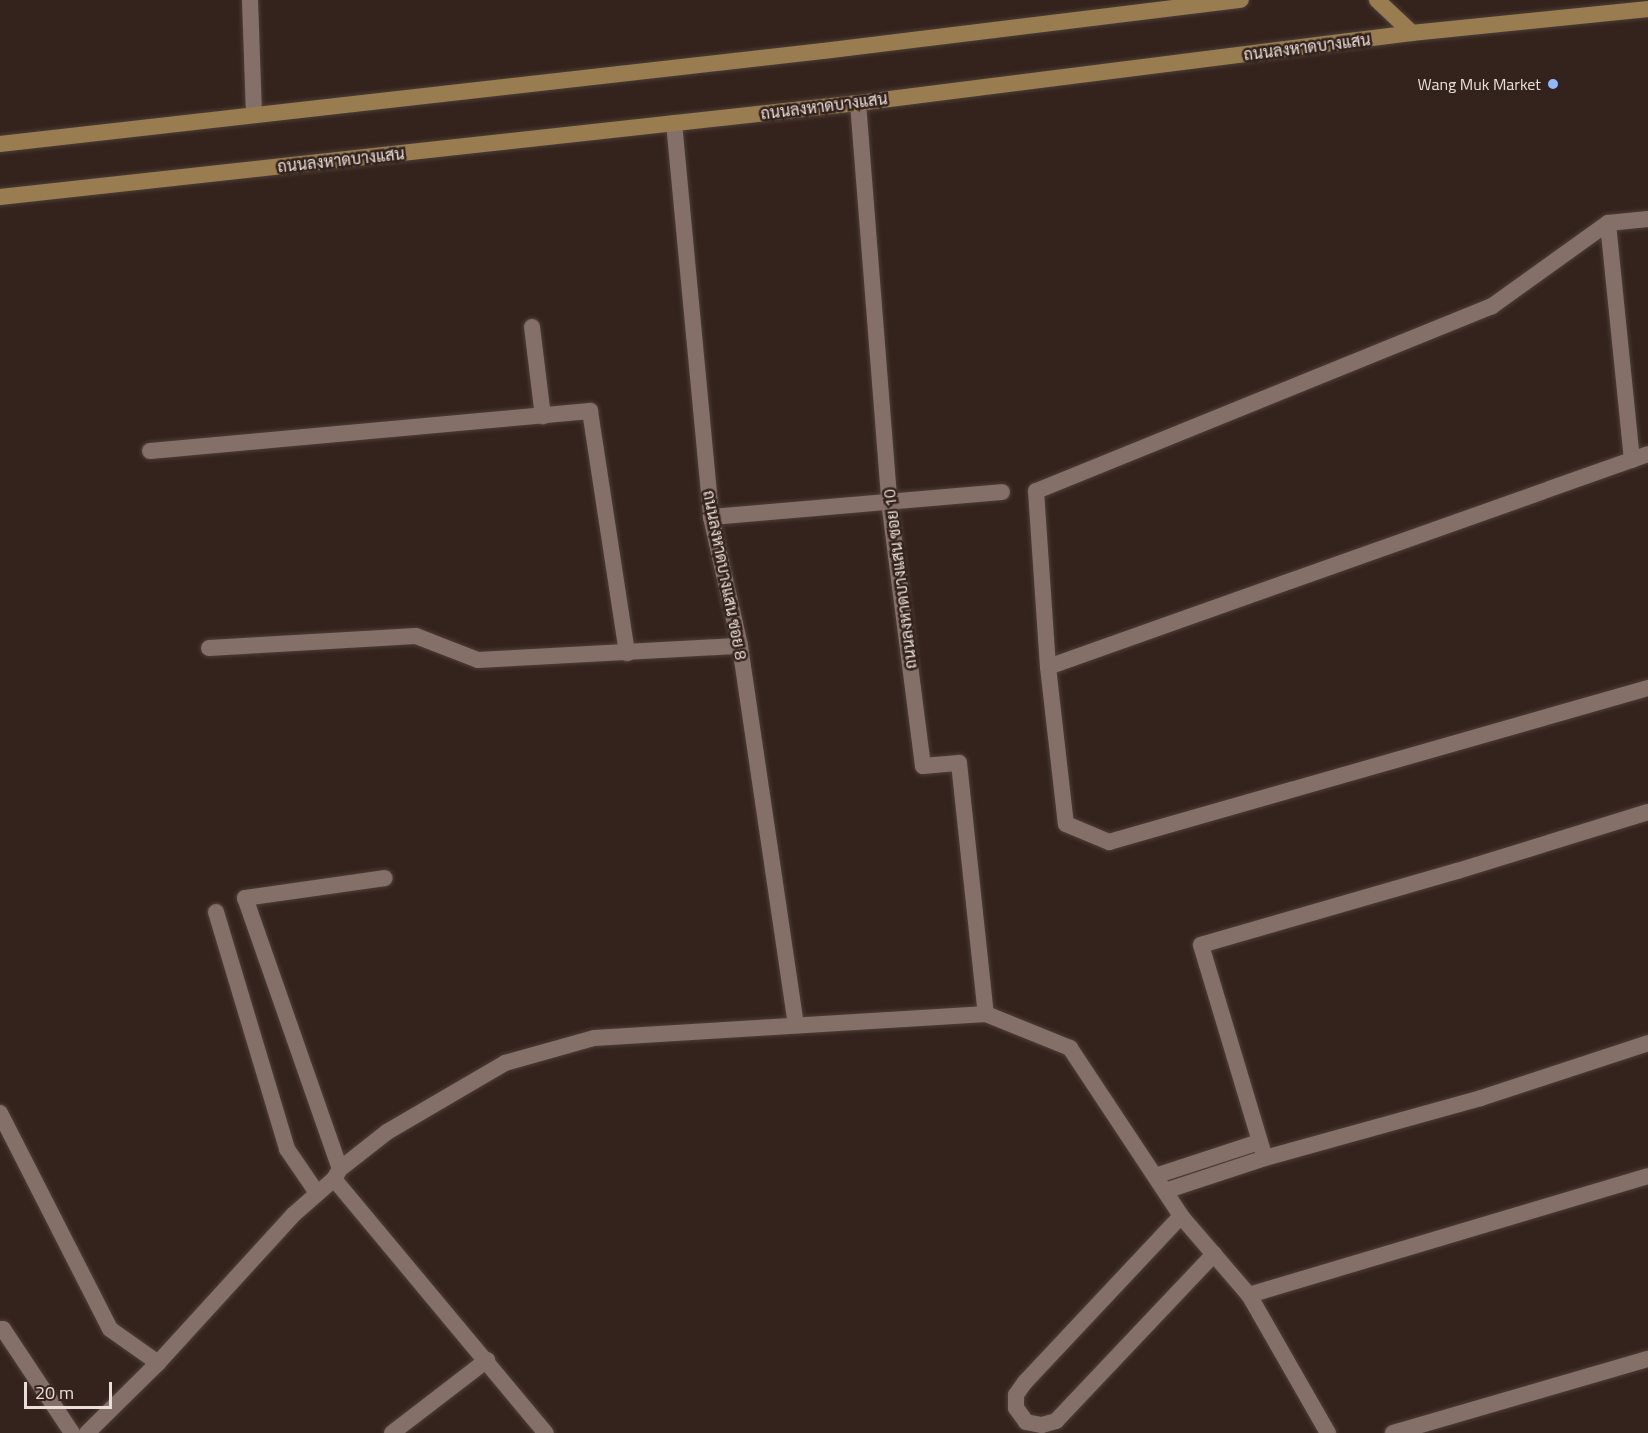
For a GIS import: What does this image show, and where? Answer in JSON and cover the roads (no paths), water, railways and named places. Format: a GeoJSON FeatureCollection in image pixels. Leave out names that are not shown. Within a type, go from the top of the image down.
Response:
{"type":"FeatureCollection","features":[{"type":"Feature","properties":{"kind":"main road"},"geometry":{"type":"LineString","coordinates":[[0,144],[823,51],[1241,0]]}},
{"type":"Feature","properties":{"kind":"main road"},"geometry":{"type":"LineString","coordinates":[[1377,0],[1412,33]]}},
{"type":"Feature","properties":{"kind":"main road","name":"ถนนลงหาดบางแสน"},"geometry":{"type":"LineString","coordinates":[[0,197],[858,103],[1412,33],[1648,9]]}},
{"type":"Feature","properties":{"kind":"street"},"geometry":{"type":"LineString","coordinates":[[250,0],[254,114]]}},
{"type":"Feature","properties":{"kind":"street","name":"ถนนลงหาดบางแสน ซอย 10"},"geometry":{"type":"LineString","coordinates":[[858,103],[890,501],[923,766],[959,763],[986,1014]]}},
{"type":"Feature","properties":{"kind":"street","name":"ถนนลงหาดบางแสน ซอย 8"},"geometry":{"type":"LineString","coordinates":[[674,123],[711,517],[740,646],[796,1025]]}},
{"type":"Feature","properties":{"kind":"street"},"geometry":{"type":"LineString","coordinates":[[1648,219],[1608,223],[1492,306],[1036,491],[1048,667],[1066,825],[1109,842],[1648,688]]}},
{"type":"Feature","properties":{"kind":"street"},"geometry":{"type":"LineString","coordinates":[[1608,223],[1632,460]]}},
{"type":"Feature","properties":{"kind":"street"},"geometry":{"type":"LineString","coordinates":[[532,327],[543,416]]}},
{"type":"Feature","properties":{"kind":"street"},"geometry":{"type":"LineString","coordinates":[[150,451],[590,411],[627,652]]}},
{"type":"Feature","properties":{"kind":"street"},"geometry":{"type":"LineString","coordinates":[[1048,667],[1648,454]]}},
{"type":"Feature","properties":{"kind":"street"},"geometry":{"type":"LineString","coordinates":[[711,517],[1002,492]]}},
{"type":"Feature","properties":{"kind":"street"},"geometry":{"type":"LineString","coordinates":[[209,648],[417,636],[478,660],[740,646]]}},
{"type":"Feature","properties":{"kind":"street"},"geometry":{"type":"LineString","coordinates":[[1262,1150],[1201,945],[1457,871],[1648,812]]}},
{"type":"Feature","properties":{"kind":"street"},"geometry":{"type":"LineString","coordinates":[[385,878],[244,898],[337,1174],[546,1433]]}},
{"type":"Feature","properties":{"kind":"street"},"geometry":{"type":"LineString","coordinates":[[216,912],[287,1149],[317,1193]]}},
{"type":"Feature","properties":{"kind":"street"},"geometry":{"type":"LineString","coordinates":[[87,1433],[158,1363],[293,1215],[337,1174],[387,1132],[505,1063],[594,1038],[986,1014],[1070,1048],[1181,1216],[1249,1294],[1328,1433]]}},
{"type":"Feature","properties":{"kind":"street"},"geometry":{"type":"LineString","coordinates":[[1155,1176],[1481,1098],[1648,1043]]}},
{"type":"Feature","properties":{"kind":"street"},"geometry":{"type":"LineString","coordinates":[[0,1113],[110,1329],[158,1363]]}},
{"type":"Feature","properties":{"kind":"street"},"geometry":{"type":"LineString","coordinates":[[1165,1191],[1262,1150]]}},
{"type":"Feature","properties":{"kind":"street"},"geometry":{"type":"LineString","coordinates":[[1249,1294],[1648,1176]]}},
{"type":"Feature","properties":{"kind":"street"},"geometry":{"type":"LineString","coordinates":[[1181,1216],[1025,1382],[1016,1395],[1016,1408],[1026,1422],[1042,1425],[1056,1421],[1214,1254]]}},
{"type":"Feature","properties":{"kind":"street"},"geometry":{"type":"LineString","coordinates":[[0,1329],[3,1329],[72,1433]]}},
{"type":"Feature","properties":{"kind":"street"},"geometry":{"type":"LineString","coordinates":[[1393,1433],[1648,1359]]}},
{"type":"Feature","properties":{"kind":"street"},"geometry":{"type":"LineString","coordinates":[[392,1433],[487,1360]]}},
{"type":"Feature","properties":{"kind":"place","name":"Wang Muk Market"},"geometry":{"type":"Point","coordinates":[1553,84]}}]}
